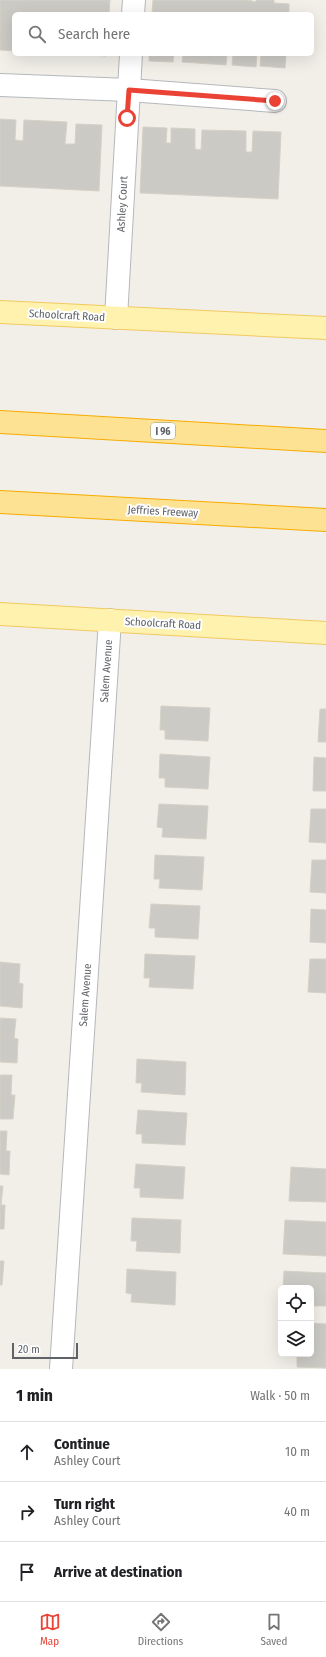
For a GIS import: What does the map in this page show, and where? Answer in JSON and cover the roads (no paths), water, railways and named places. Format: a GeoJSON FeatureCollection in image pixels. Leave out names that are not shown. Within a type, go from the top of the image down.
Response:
{"type":"FeatureCollection","features":[{"type":"Feature","properties":{"kind":"highway","name":"I 96"},"geometry":{"type":"LineString","coordinates":[[0,422],[326,441]]}},
{"type":"Feature","properties":{"kind":"highway","name":"Jeffries Freeway"},"geometry":{"type":"LineString","coordinates":[[0,502],[326,520]]}},
{"type":"Feature","properties":{"kind":"highway"},"geometry":{"type":"LineString","coordinates":[[284,518],[326,525]]}},
{"type":"Feature","properties":{"kind":"main road","name":"Schoolcraft Road"},"geometry":{"type":"LineString","coordinates":[[0,312],[326,328]]}},
{"type":"Feature","properties":{"kind":"main road","name":"Schoolcraft Road"},"geometry":{"type":"LineString","coordinates":[[0,614],[326,633]]}},
{"type":"Feature","properties":{"kind":"street"},"geometry":{"type":"LineString","coordinates":[[133,12],[134,0]]}},
{"type":"Feature","properties":{"kind":"street","name":"Ashley Court"},"geometry":{"type":"LineString","coordinates":[[116,318],[131,56]]}},
{"type":"Feature","properties":{"kind":"street"},"geometry":{"type":"LineString","coordinates":[[0,85],[129,90],[275,101]]}},
{"type":"Feature","properties":{"kind":"street","name":"Salem Avenue"},"geometry":{"type":"LineString","coordinates":[[61,1369],[110,620]]}}]}
